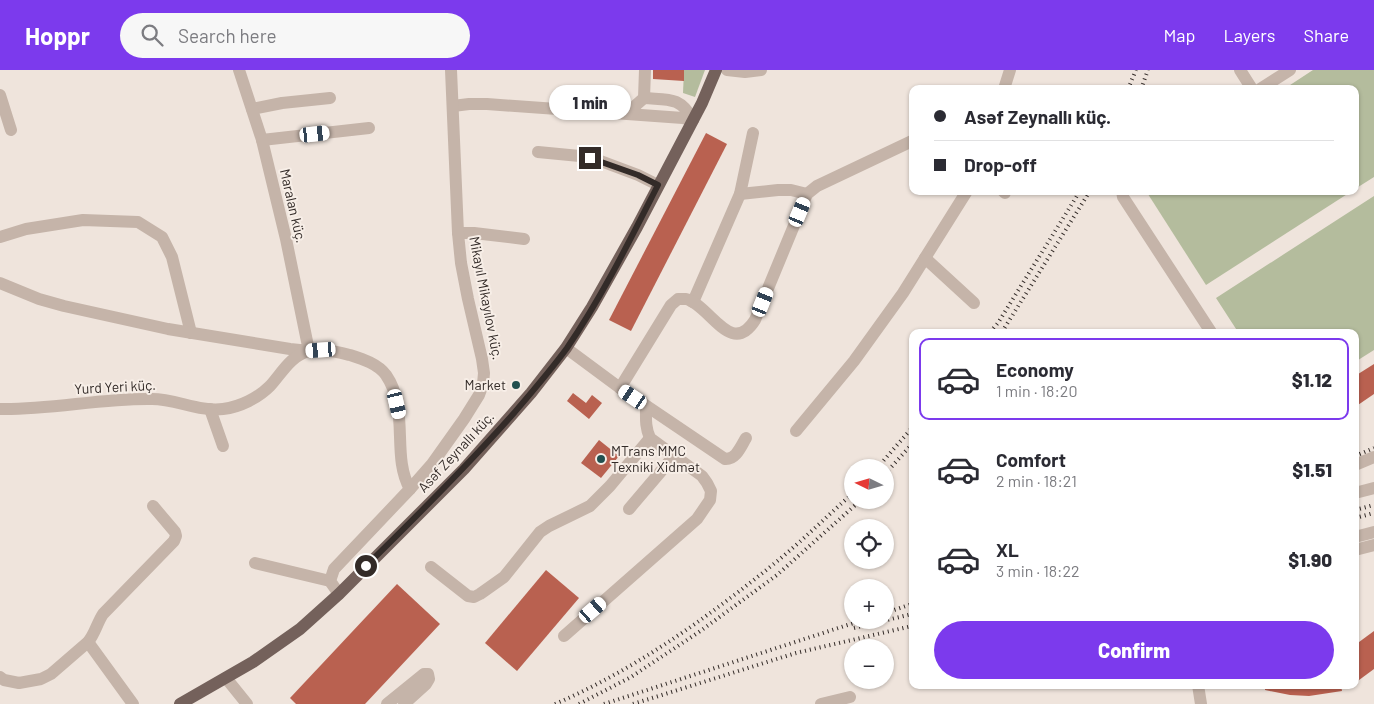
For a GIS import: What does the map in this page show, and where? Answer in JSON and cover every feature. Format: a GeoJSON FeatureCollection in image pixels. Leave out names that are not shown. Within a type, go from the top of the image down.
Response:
{"type":"FeatureCollection","features":[{"type":"Feature","properties":{"kind":"main road","name":"Asəf Zeynallı küç."},"geometry":{"type":"LineString","coordinates":[[180,704],[253,662],[300,629],[339,594],[464,469],[531,393],[566,348],[592,307],[637,228],[710,87],[716,70]]}},
{"type":"Feature","properties":{"kind":"street","name":"Maralan küç."},"geometry":{"type":"LineString","coordinates":[[239,70],[262,140],[286,239],[309,351]]}},
{"type":"Feature","properties":{"kind":"street","name":"Mikayıl Mikayılov küç."},"geometry":{"type":"LineString","coordinates":[[330,581],[334,569],[432,464],[464,419],[479,395],[483,384],[482,358],[461,263],[451,70]]}},
{"type":"Feature","properties":{"kind":"street"},"geometry":{"type":"LineString","coordinates":[[644,98],[645,70]]}},
{"type":"Feature","properties":{"kind":"street"},"geometry":{"type":"LineString","coordinates":[[727,70],[745,72],[761,70]]}},
{"type":"Feature","properties":{"kind":"street"},"geometry":{"type":"LineString","coordinates":[[1005,85],[1010,70]]}},
{"type":"Feature","properties":{"kind":"street"},"geometry":{"type":"LineString","coordinates":[[1240,70],[1249,85]]}},
{"type":"Feature","properties":{"kind":"street"},"geometry":{"type":"LineString","coordinates":[[1266,85],[1290,70]]}},
{"type":"Feature","properties":{"kind":"street"},"geometry":{"type":"LineString","coordinates":[[0,94],[3,116],[11,130]]}},
{"type":"Feature","properties":{"kind":"street"},"geometry":{"type":"LineString","coordinates":[[252,109],[282,103],[330,98]]}},
{"type":"Feature","properties":{"kind":"street"},"geometry":{"type":"LineString","coordinates":[[632,114],[636,105],[644,98],[669,100],[682,104],[692,120]]}},
{"type":"Feature","properties":{"kind":"street"},"geometry":{"type":"LineString","coordinates":[[453,106],[487,104],[692,120]]}},
{"type":"Feature","properties":{"kind":"street"},"geometry":{"type":"LineString","coordinates":[[262,140],[369,128]]}},
{"type":"Feature","properties":{"kind":"street"},"geometry":{"type":"LineString","coordinates":[[693,302],[740,194],[753,133]]}},
{"type":"Feature","properties":{"kind":"street"},"geometry":{"type":"LineString","coordinates":[[620,388],[671,305],[678,299],[685,299],[698,305],[727,331],[736,334],[749,329],[755,320],[807,194],[817,186],[909,142]]}},
{"type":"Feature","properties":{"kind":"street"},"geometry":{"type":"LineString","coordinates":[[538,152],[590,158],[638,175],[658,185]]}},
{"type":"Feature","properties":{"kind":"street"},"geometry":{"type":"LineString","coordinates":[[740,194],[784,190],[807,194]]}},
{"type":"Feature","properties":{"kind":"street"},"geometry":{"type":"LineString","coordinates":[[796,431],[854,361],[903,293],[964,195]]}},
{"type":"Feature","properties":{"kind":"street"},"geometry":{"type":"LineString","coordinates":[[1123,195],[1209,329]]}},
{"type":"Feature","properties":{"kind":"street"},"geometry":{"type":"LineString","coordinates":[[0,237],[26,229],[83,220],[138,222],[162,237],[172,257],[191,333]]}},
{"type":"Feature","properties":{"kind":"street"},"geometry":{"type":"LineString","coordinates":[[458,233],[524,239]]}},
{"type":"Feature","properties":{"kind":"street"},"geometry":{"type":"LineString","coordinates":[[925,258],[974,303]]}},
{"type":"Feature","properties":{"kind":"street"},"geometry":{"type":"LineString","coordinates":[[0,283],[39,299],[64,306],[191,333],[290,349],[337,352],[361,358],[386,374],[394,391],[400,418],[402,470],[410,489]]}},
{"type":"Feature","properties":{"kind":"street"},"geometry":{"type":"LineString","coordinates":[[566,348],[620,388],[725,459],[733,457],[746,438]]}},
{"type":"Feature","properties":{"kind":"street","name":"Yurd Yeri küç."},"geometry":{"type":"LineString","coordinates":[[0,409],[32,408],[124,399],[154,399],[210,409],[224,409],[252,400],[269,386],[297,356],[309,351]]}},
{"type":"Feature","properties":{"kind":"street"},"geometry":{"type":"LineString","coordinates":[[564,636],[697,519],[710,500],[711,491],[702,476],[650,438],[645,423],[646,406]]}},
{"type":"Feature","properties":{"kind":"street"},"geometry":{"type":"LineString","coordinates":[[210,409],[223,446]]}},
{"type":"Feature","properties":{"kind":"street"},"geometry":{"type":"LineString","coordinates":[[432,567],[468,596],[474,597],[480,594],[504,577],[540,532],[590,506],[610,486],[650,438]]}},
{"type":"Feature","properties":{"kind":"street"},"geometry":{"type":"LineString","coordinates":[[629,509],[674,456]]}},
{"type":"Feature","properties":{"kind":"street"},"geometry":{"type":"LineString","coordinates":[[1359,463],[1374,457]]}},
{"type":"Feature","properties":{"kind":"street"},"geometry":{"type":"LineString","coordinates":[[1359,492],[1374,488]]}},
{"type":"Feature","properties":{"kind":"street"},"geometry":{"type":"LineString","coordinates":[[0,677],[4,680],[19,683],[41,679],[56,670],[88,642],[103,614],[174,541],[175,532],[153,506]]}},
{"type":"Feature","properties":{"kind":"street"},"geometry":{"type":"LineString","coordinates":[[1359,536],[1374,532]]}},
{"type":"Feature","properties":{"kind":"street"},"geometry":{"type":"LineString","coordinates":[[1359,549],[1374,545]]}},
{"type":"Feature","properties":{"kind":"street"},"geometry":{"type":"LineString","coordinates":[[255,563],[330,581],[339,594]]}},
{"type":"Feature","properties":{"kind":"street"},"geometry":{"type":"LineString","coordinates":[[88,642],[133,704]]}},
{"type":"Feature","properties":{"kind":"street"},"geometry":{"type":"LineString","coordinates":[[387,704],[424,674],[428,674],[429,679],[426,684],[404,704]]}},
{"type":"Feature","properties":{"kind":"street"},"geometry":{"type":"LineString","coordinates":[[226,678],[248,704]]}},
{"type":"Feature","properties":{"kind":"street"},"geometry":{"type":"LineString","coordinates":[[1199,689],[1201,704]]}},
{"type":"Feature","properties":{"kind":"street"},"geometry":{"type":"LineString","coordinates":[[821,704],[850,697]]}},
{"type":"Feature","properties":{"kind":"green space"},"geometry":{"type":"Polygon","coordinates":[[[684,70],[705,70],[695,97],[683,93],[684,70]]]}},
{"type":"Feature","properties":{"kind":"green space"},"geometry":{"type":"Polygon","coordinates":[[[1313,70],[1374,70],[1374,177],[1359,186],[1359,85],[1290,85],[1313,70]]]}},
{"type":"Feature","properties":{"kind":"green space"},"geometry":{"type":"Polygon","coordinates":[[[1149,195],[1346,195],[1206,285],[1149,195]]]}},
{"type":"Feature","properties":{"kind":"green space"},"geometry":{"type":"Polygon","coordinates":[[[1374,196],[1374,350],[1359,359],[1359,329],[1236,329],[1216,298],[1374,196]]]}},
{"type":"Feature","properties":{"kind":"building"},"geometry":{"type":"Polygon","coordinates":[[[653,70],[684,70],[684,81],[653,79],[653,70]]]}},
{"type":"Feature","properties":{"kind":"building"},"geometry":{"type":"Polygon","coordinates":[[[706,133],[727,144],[631,331],[609,320],[706,133]]]}},
{"type":"Feature","properties":{"kind":"building"},"geometry":{"type":"Polygon","coordinates":[[[1374,364],[1374,394],[1359,404],[1359,373],[1374,364]]]}},
{"type":"Feature","properties":{"kind":"building"},"geometry":{"type":"Polygon","coordinates":[[[573,393],[586,403],[592,395],[602,403],[589,419],[567,401],[573,393]]]}},
{"type":"Feature","properties":{"kind":"building"},"geometry":{"type":"Polygon","coordinates":[[[599,440],[619,456],[601,478],[581,463],[599,440]]]}},
{"type":"Feature","properties":{"kind":"building"},"geometry":{"type":"Polygon","coordinates":[[[546,570],[579,598],[517,671],[485,643],[546,570]]]}},
{"type":"Feature","properties":{"kind":"building"},"geometry":{"type":"Polygon","coordinates":[[[397,584],[440,624],[365,704],[296,704],[290,698],[397,584]]]}},
{"type":"Feature","properties":{"kind":"building"},"geometry":{"type":"Polygon","coordinates":[[[1374,631],[1374,669],[1359,680],[1359,642],[1374,631]]]}},
{"type":"Feature","properties":{"kind":"building"},"geometry":{"type":"Polygon","coordinates":[[[1342,689],[1342,691],[1309,696],[1290,695],[1265,690],[1342,689]]]}},
{"type":"Feature","properties":{"kind":"railway"},"geometry":{"type":"LineString","coordinates":[[1130,85],[1136,70]]}},
{"type":"Feature","properties":{"kind":"railway"},"geometry":{"type":"LineString","coordinates":[[1142,85],[1148,70]]}},
{"type":"Feature","properties":{"kind":"railway"},"geometry":{"type":"LineString","coordinates":[[993,329],[1078,195]]}},
{"type":"Feature","properties":{"kind":"railway"},"geometry":{"type":"LineString","coordinates":[[1004,329],[1088,195]]}},
{"type":"Feature","properties":{"kind":"railway"},"geometry":{"type":"LineString","coordinates":[[885,459],[909,431]]}},
{"type":"Feature","properties":{"kind":"railway"},"geometry":{"type":"LineString","coordinates":[[894,464],[909,447]]}},
{"type":"Feature","properties":{"kind":"railway"},"geometry":{"type":"LineString","coordinates":[[1359,454],[1374,448]]}},
{"type":"Feature","properties":{"kind":"railway"},"geometry":{"type":"LineString","coordinates":[[555,704],[613,676],[694,625],[781,558],[844,501]]}},
{"type":"Feature","properties":{"kind":"railway"},"geometry":{"type":"LineString","coordinates":[[1359,509],[1374,505]]}},
{"type":"Feature","properties":{"kind":"railway"},"geometry":{"type":"LineString","coordinates":[[579,704],[631,677],[699,632],[777,575],[851,509]]}},
{"type":"Feature","properties":{"kind":"railway"},"geometry":{"type":"LineString","coordinates":[[1359,517],[1374,513]]}},
{"type":"Feature","properties":{"kind":"railway"},"geometry":{"type":"LineString","coordinates":[[894,610],[909,605]]}},
{"type":"Feature","properties":{"kind":"railway"},"geometry":{"type":"LineString","coordinates":[[894,618],[909,615]]}},
{"type":"Feature","properties":{"kind":"railway"},"geometry":{"type":"LineString","coordinates":[[604,704],[844,626]]}},
{"type":"Feature","properties":{"kind":"railway"},"geometry":{"type":"LineString","coordinates":[[633,704],[796,653],[909,627]]}},
{"type":"Feature","properties":{"kind":"place","name":"Market"},"geometry":{"type":"Point","coordinates":[516,385]}},
{"type":"Feature","properties":{"kind":"place","name":"MTrans MMC Texniki Xidmət"},"geometry":{"type":"Point","coordinates":[601,459]}},
{"type":"Feature","properties":{"kind":"route"},"geometry":{"type":"LineString","coordinates":[[366,566],[464,469],[531,393],[566,348],[637,228],[658,185],[638,175],[590,158]]}}]}
